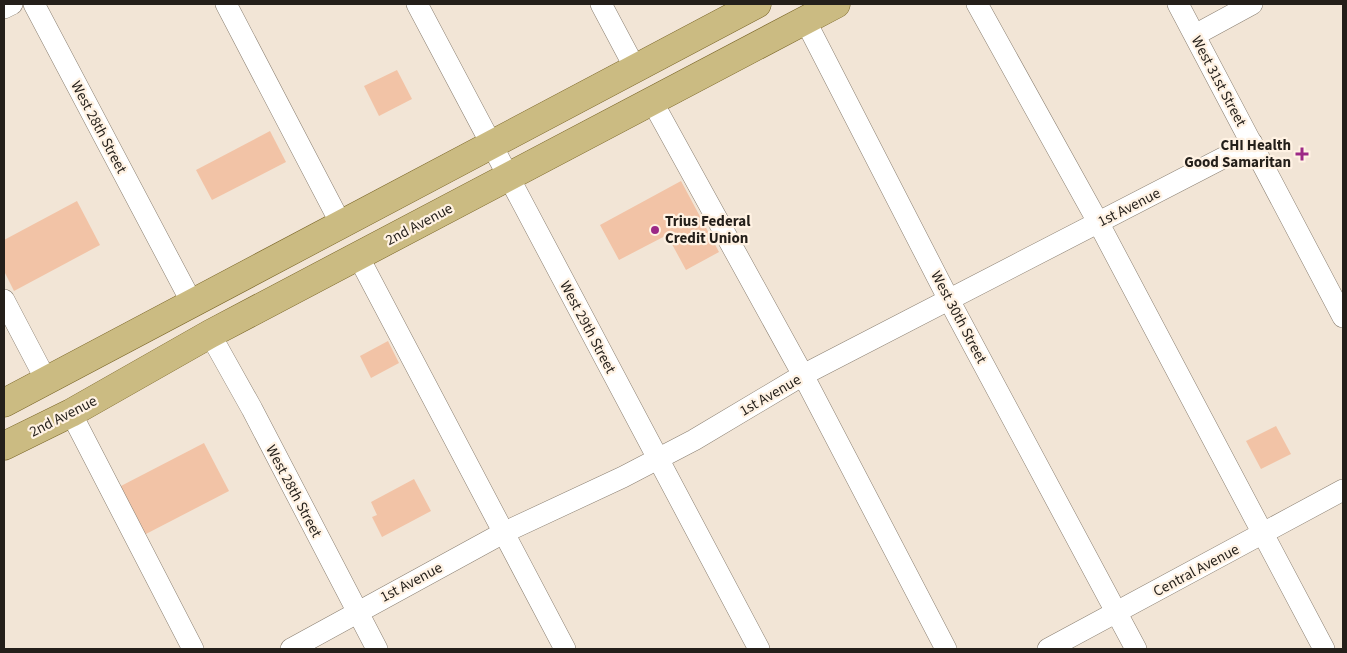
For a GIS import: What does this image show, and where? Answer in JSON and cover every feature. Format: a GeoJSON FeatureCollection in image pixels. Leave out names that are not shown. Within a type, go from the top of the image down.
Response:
{"type":"FeatureCollection","features":[{"type":"Feature","properties":{"kind":"main road"},"geometry":{"type":"LineString","coordinates":[[4,403],[757,4]]}},
{"type":"Feature","properties":{"kind":"main road","name":"2nd Avenue"},"geometry":{"type":"LineString","coordinates":[[4,446],[72,413],[210,334],[836,4]]}},
{"type":"Feature","properties":{"kind":"street"},"geometry":{"type":"LineString","coordinates":[[4,8],[12,4]]}},
{"type":"Feature","properties":{"kind":"street","name":"West 28th Street"},"geometry":{"type":"LineString","coordinates":[[34,4],[192,303]]}},
{"type":"Feature","properties":{"kind":"street"},"geometry":{"type":"LineString","coordinates":[[226,4],[342,224]]}},
{"type":"Feature","properties":{"kind":"street","name":"West 29th Street"},"geometry":{"type":"LineString","coordinates":[[417,4],[759,649]]}},
{"type":"Feature","properties":{"kind":"street"},"geometry":{"type":"LineString","coordinates":[[601,4],[635,68]]}},
{"type":"Feature","properties":{"kind":"street"},"geometry":{"type":"LineString","coordinates":[[977,4],[1098,222],[1324,649]]}},
{"type":"Feature","properties":{"kind":"street","name":"West 31st Street"},"geometry":{"type":"LineString","coordinates":[[1178,4],[1343,317]]}},
{"type":"Feature","properties":{"kind":"street"},"geometry":{"type":"LineString","coordinates":[[1195,35],[1252,4]]}},
{"type":"Feature","properties":{"kind":"street","name":"West 30th Street"},"geometry":{"type":"LineString","coordinates":[[805,20],[950,300],[1136,649]]}},
{"type":"Feature","properties":{"kind":"street"},"geometry":{"type":"LineString","coordinates":[[652,101],[803,376],[946,649]]}},
{"type":"Feature","properties":{"kind":"street","name":"1st Avenue"},"geometry":{"type":"LineString","coordinates":[[290,649],[503,532],[658,459],[803,376],[1252,143]]}},
{"type":"Feature","properties":{"kind":"street"},"geometry":{"type":"LineString","coordinates":[[358,256],[564,649]]}},
{"type":"Feature","properties":{"kind":"street"},"geometry":{"type":"LineString","coordinates":[[4,300],[46,380]]}},
{"type":"Feature","properties":{"kind":"street","name":"West 28th Street"},"geometry":{"type":"LineString","coordinates":[[210,334],[377,649]]}},
{"type":"Feature","properties":{"kind":"street"},"geometry":{"type":"LineString","coordinates":[[72,413],[193,649]]}},
{"type":"Feature","properties":{"kind":"street","name":"Central Avenue"},"geometry":{"type":"LineString","coordinates":[[1048,649],[1343,490]]}},
{"type":"Feature","properties":{"kind":"building"},"geometry":{"type":"Polygon","coordinates":[[[397,70],[412,99],[379,116],[364,86],[397,70]]]}},
{"type":"Feature","properties":{"kind":"building"},"geometry":{"type":"Polygon","coordinates":[[[270,131],[286,162],[212,200],[196,170],[270,131]]]}},
{"type":"Feature","properties":{"kind":"building","name":"Trius Federal Credit Union"},"geometry":{"type":"Polygon","coordinates":[[[681,181],[719,252],[686,270],[667,235],[619,260],[600,225],[681,181]]]}},
{"type":"Feature","properties":{"kind":"building"},"geometry":{"type":"Polygon","coordinates":[[[77,201],[100,245],[14,291],[4,271],[4,240],[77,201]]]}},
{"type":"Feature","properties":{"kind":"building"},"geometry":{"type":"Polygon","coordinates":[[[388,341],[399,363],[371,378],[360,356],[388,341]]]}},
{"type":"Feature","properties":{"kind":"building"},"geometry":{"type":"Polygon","coordinates":[[[1276,426],[1291,454],[1261,469],[1246,441],[1276,426]]]}},
{"type":"Feature","properties":{"kind":"building"},"geometry":{"type":"Polygon","coordinates":[[[204,443],[229,491],[144,535],[119,487],[204,443]]]}},
{"type":"Feature","properties":{"kind":"building"},"geometry":{"type":"Polygon","coordinates":[[[414,479],[431,511],[382,537],[372,517],[377,515],[371,502],[414,479]]]}},
{"type":"Feature","properties":{"kind":"place","name":"CHI Health Good Samaritan"},"geometry":{"type":"Point","coordinates":[1302,154]}},
{"type":"Feature","properties":{"kind":"place","name":"Trius Federal Credit Union"},"geometry":{"type":"Point","coordinates":[655,230]}}]}
